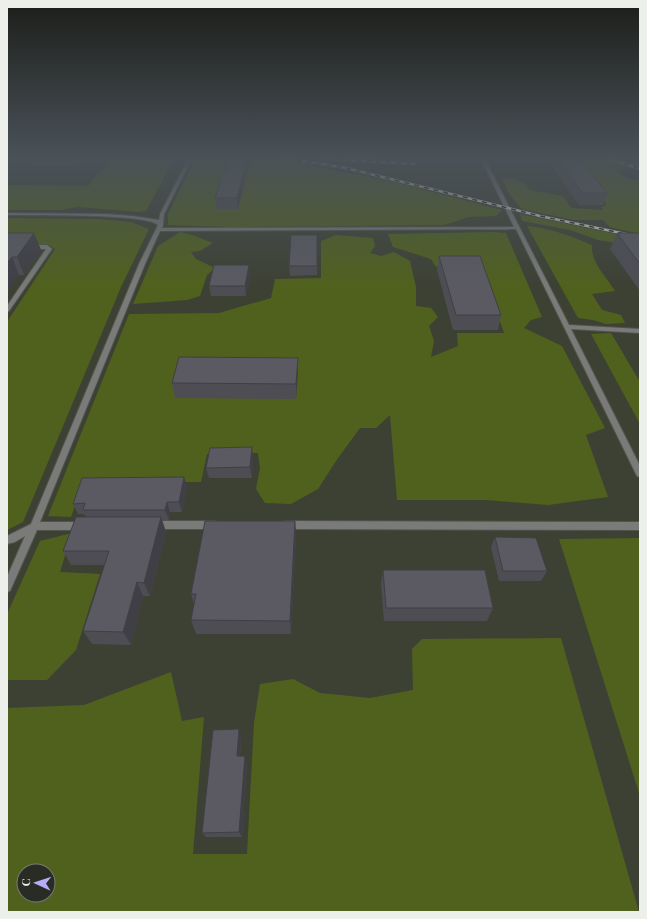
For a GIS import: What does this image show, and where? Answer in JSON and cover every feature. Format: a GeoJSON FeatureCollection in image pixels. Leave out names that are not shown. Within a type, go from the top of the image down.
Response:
{"type":"FeatureCollection","features":[{"type":"Feature","properties":{"kind":"lane"},"geometry":{"type":"LineString","coordinates":[[7,588],[142,264],[160,228],[162,214],[169,200]]}},
{"type":"Feature","properties":{"kind":"lane"},"geometry":{"type":"LineString","coordinates":[[503,200],[640,474]]}},
{"type":"Feature","properties":{"kind":"lane"},"geometry":{"type":"LineString","coordinates":[[7,214],[106,215],[133,217],[157,221],[160,228]]}},
{"type":"Feature","properties":{"kind":"lane"},"geometry":{"type":"LineString","coordinates":[[160,228],[517,228]]}},
{"type":"Feature","properties":{"kind":"lane"},"geometry":{"type":"LineString","coordinates":[[7,247],[47,247],[49,249],[7,310]]}},
{"type":"Feature","properties":{"kind":"lane"},"geometry":{"type":"LineString","coordinates":[[567,327],[640,331]]}},
{"type":"Feature","properties":{"kind":"lane"},"geometry":{"type":"LineString","coordinates":[[141,525],[220,525]]}},
{"type":"Feature","properties":{"kind":"lane"},"geometry":{"type":"LineString","coordinates":[[276,525],[640,526]]}},
{"type":"Feature","properties":{"kind":"lane"},"geometry":{"type":"LineString","coordinates":[[7,540],[12,540],[34,526],[88,526]]}},
{"type":"Feature","properties":{"kind":"shaded area"},"geometry":{"type":"Polygon","coordinates":[[[7,200],[640,200],[640,912],[7,912],[7,200]]]}},
{"type":"Feature","properties":{"kind":"green space"},"geometry":{"type":"Polygon","coordinates":[[[7,200],[152,200],[146,211],[138,212],[78,207],[61,210],[7,210],[7,200]]]}},
{"type":"Feature","properties":{"kind":"green space"},"geometry":{"type":"Polygon","coordinates":[[[175,200],[463,200],[502,210],[496,216],[469,217],[444,225],[231,227],[168,225],[168,214],[175,200]]]}},
{"type":"Feature","properties":{"kind":"green space"},"geometry":{"type":"Polygon","coordinates":[[[514,200],[566,200],[571,208],[603,210],[601,207],[605,206],[606,203],[603,200],[640,200],[640,234],[610,227],[603,220],[574,220],[522,209],[514,200]]]}},
{"type":"Feature","properties":{"kind":"green space"},"geometry":{"type":"Polygon","coordinates":[[[520,214],[640,239],[635,246],[598,240],[570,230],[522,221],[520,214]]]}},
{"type":"Feature","properties":{"kind":"green space"},"geometry":{"type":"Polygon","coordinates":[[[7,218],[99,219],[131,222],[149,229],[121,287],[23,522],[7,530],[7,322],[55,249],[47,244],[7,244],[7,218]]]}},
{"type":"Feature","properties":{"kind":"green space"},"geometry":{"type":"Polygon","coordinates":[[[527,226],[560,233],[592,245],[592,251],[596,263],[615,291],[592,294],[602,310],[621,315],[625,323],[606,324],[578,318],[527,226]]]}},
{"type":"Feature","properties":{"kind":"green space"},"geometry":{"type":"Polygon","coordinates":[[[180,232],[213,243],[200,251],[191,252],[196,259],[215,268],[207,275],[200,296],[187,300],[133,304],[158,246],[180,232]]]}},
{"type":"Feature","properties":{"kind":"green space"},"geometry":{"type":"Polygon","coordinates":[[[506,233],[542,317],[531,320],[524,328],[562,346],[605,428],[586,435],[608,497],[548,505],[486,500],[397,500],[390,415],[376,428],[360,428],[318,489],[291,504],[265,503],[256,489],[260,468],[258,453],[207,454],[201,482],[83,483],[71,517],[48,516],[129,314],[219,313],[271,298],[275,279],[321,278],[321,241],[336,235],[373,238],[375,246],[370,253],[381,256],[394,252],[410,261],[416,287],[416,306],[431,308],[438,317],[429,326],[434,341],[431,357],[458,346],[457,333],[504,333],[481,267],[436,267],[431,259],[393,247],[388,234],[506,233]]]}},
{"type":"Feature","properties":{"kind":"green space"},"geometry":{"type":"Polygon","coordinates":[[[611,333],[640,382],[640,424],[591,334],[611,333]]]}},
{"type":"Feature","properties":{"kind":"green space"},"geometry":{"type":"Polygon","coordinates":[[[72,533],[60,572],[100,574],[76,650],[47,680],[7,680],[7,614],[40,541],[72,533]]]}},
{"type":"Feature","properties":{"kind":"green space"},"geometry":{"type":"Polygon","coordinates":[[[640,538],[640,796],[559,539],[640,538]]]}},
{"type":"Feature","properties":{"kind":"green space"},"geometry":{"type":"Polygon","coordinates":[[[561,638],[639,912],[7,912],[7,708],[84,705],[171,672],[182,721],[204,717],[193,854],[247,854],[254,723],[260,684],[293,679],[320,693],[370,698],[413,690],[412,649],[422,639],[561,638]]]}},
{"type":"Feature","properties":{"kind":"building"},"geometry":{"type":"Polygon","coordinates":[[[7,233],[34,233],[17,257],[12,257],[7,263],[7,233]]]}},
{"type":"Feature","properties":{"kind":"building"},"geometry":{"type":"Polygon","coordinates":[[[617,233],[640,233],[640,264],[617,233]]]}},
{"type":"Feature","properties":{"kind":"building"},"geometry":{"type":"Polygon","coordinates":[[[291,235],[317,235],[317,266],[289,266],[291,235]]]}},
{"type":"Feature","properties":{"kind":"building"},"geometry":{"type":"Polygon","coordinates":[[[439,256],[480,256],[501,315],[456,315],[439,256]]]}},
{"type":"Feature","properties":{"kind":"building"},"geometry":{"type":"Polygon","coordinates":[[[214,265],[249,265],[245,286],[209,286],[214,265]]]}},
{"type":"Feature","properties":{"kind":"building"},"geometry":{"type":"Polygon","coordinates":[[[179,357],[298,358],[296,384],[172,383],[179,357]]]}},
{"type":"Feature","properties":{"kind":"building"},"geometry":{"type":"Polygon","coordinates":[[[252,447],[250,467],[206,468],[210,448],[252,447]]]}},
{"type":"Feature","properties":{"kind":"building"},"geometry":{"type":"Polygon","coordinates":[[[184,477],[179,502],[167,502],[165,510],[83,510],[85,503],[73,504],[82,478],[184,477]]]}},
{"type":"Feature","properties":{"kind":"building"},"geometry":{"type":"Polygon","coordinates":[[[76,517],[161,517],[144,583],[137,582],[123,632],[83,631],[109,551],[63,551],[76,517]]]}},
{"type":"Feature","properties":{"kind":"building"},"geometry":{"type":"Polygon","coordinates":[[[205,521],[295,521],[290,621],[191,620],[196,594],[191,594],[205,521]]]}},
{"type":"Feature","properties":{"kind":"building"},"geometry":{"type":"Polygon","coordinates":[[[495,537],[536,538],[547,571],[503,571],[495,537]]]}},
{"type":"Feature","properties":{"kind":"building"},"geometry":{"type":"Polygon","coordinates":[[[383,570],[485,570],[493,608],[386,608],[383,570]]]}},
{"type":"Feature","properties":{"kind":"building"},"geometry":{"type":"Polygon","coordinates":[[[239,729],[237,756],[245,756],[239,832],[202,833],[213,730],[239,729]]]}},
{"type":"Feature","properties":{"kind":"railway"},"geometry":{"type":"LineString","coordinates":[[475,200],[540,216],[640,237]]}}]}
